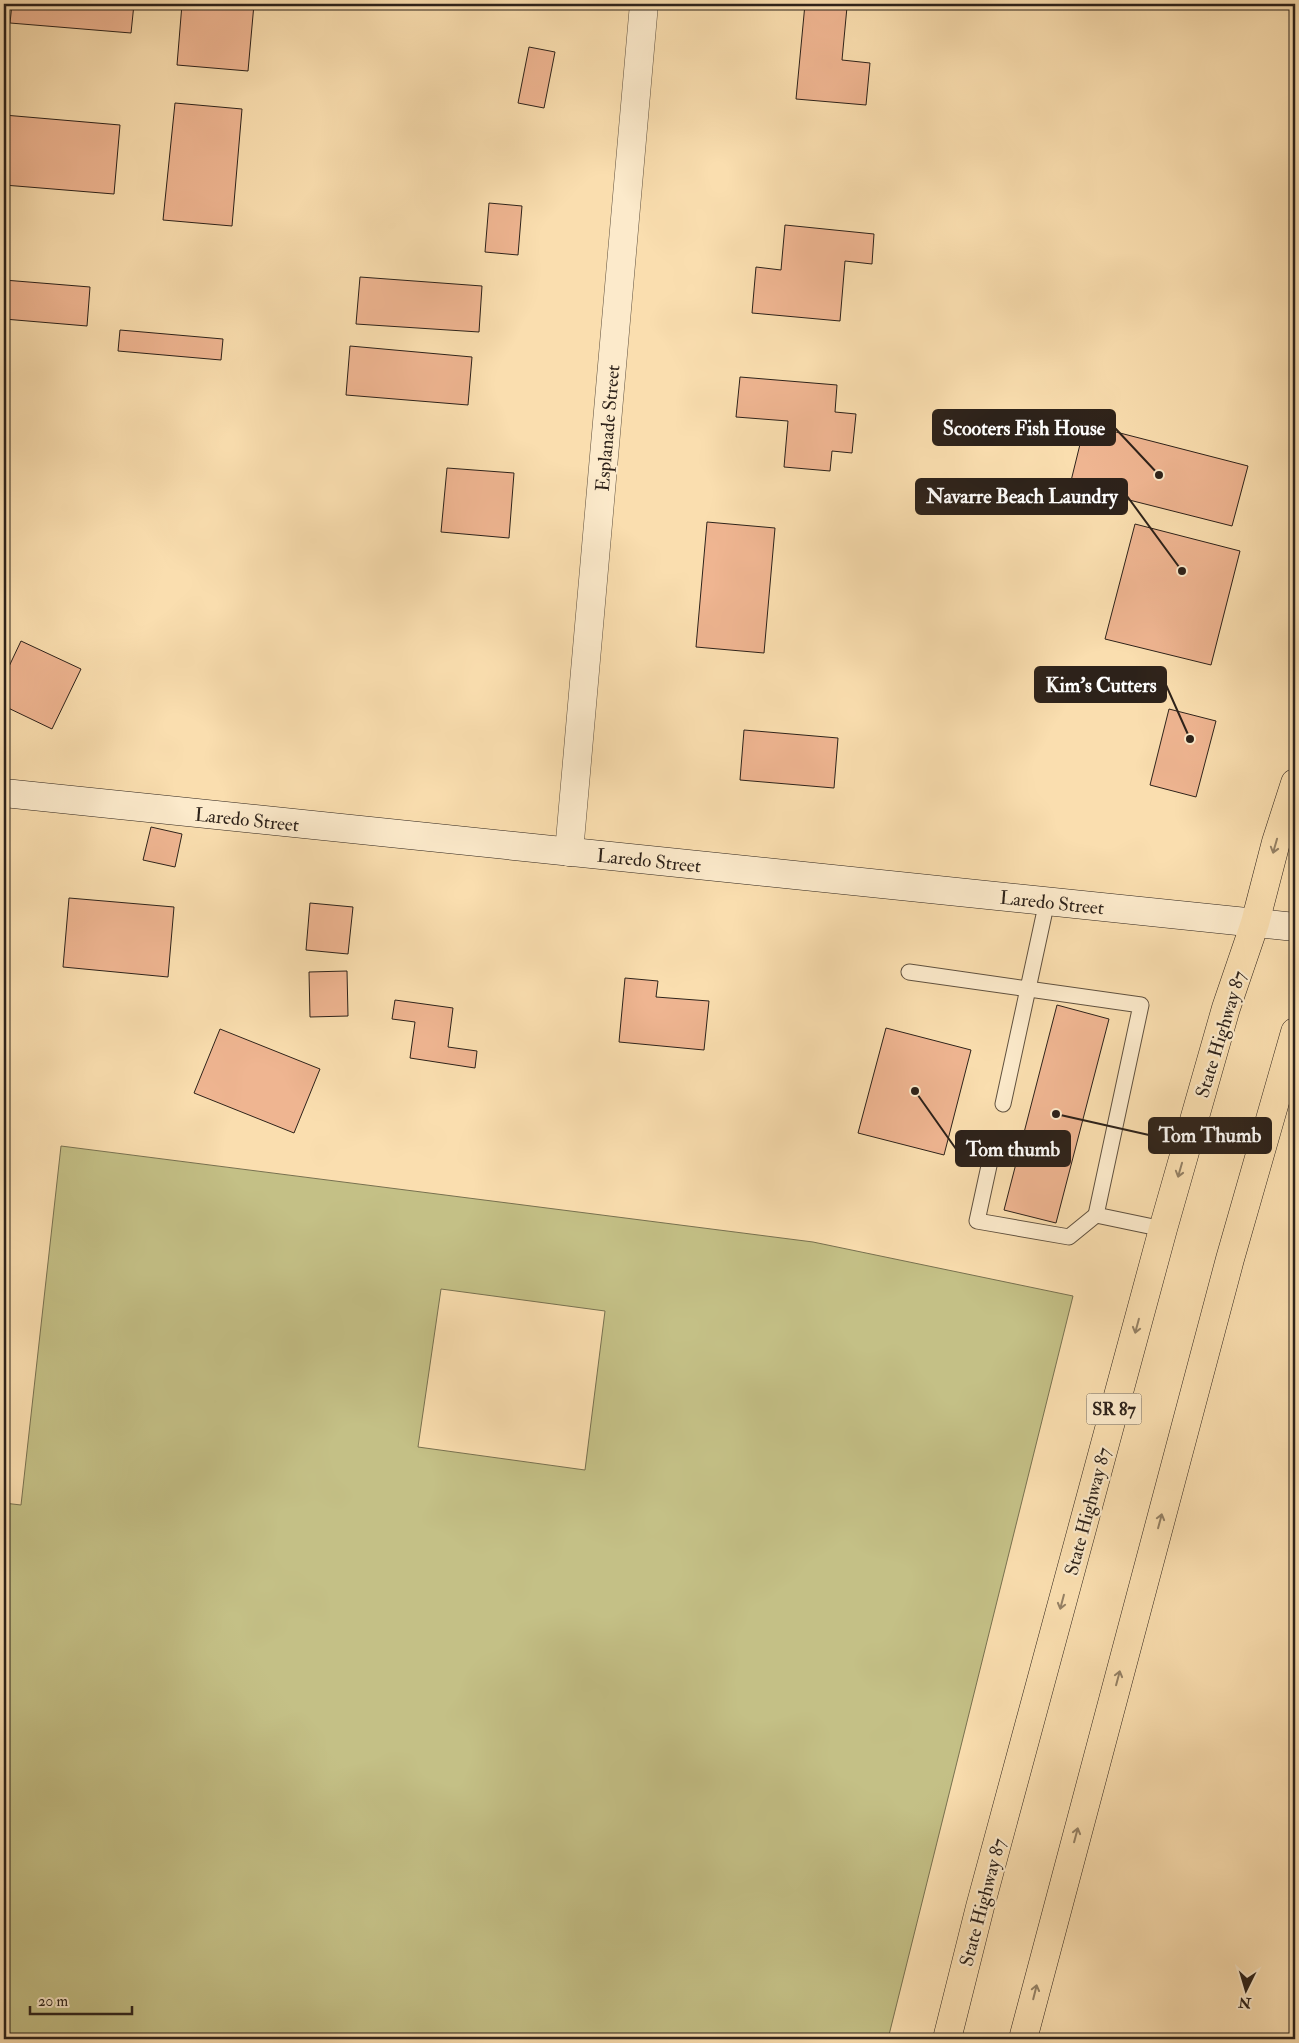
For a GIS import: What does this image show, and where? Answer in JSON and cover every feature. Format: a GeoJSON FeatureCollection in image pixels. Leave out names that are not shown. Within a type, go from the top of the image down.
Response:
{"type":"FeatureCollection","features":[{"type":"Feature","properties":{"kind":"highway","name":"State Highway 87"},"geometry":{"type":"LineString","coordinates":[[947,2039],[983,1898],[1163,1229],[1226,1008],[1255,923],[1276,842],[1295,783]]}},
{"type":"Feature","properties":{"kind":"highway"},"geometry":{"type":"LineString","coordinates":[[1023,2039],[1230,1259],[1295,1032]]}},
{"type":"Feature","properties":{"kind":"street","name":"Esplanade Street"},"geometry":{"type":"LineString","coordinates":[[569,852],[644,4]]}},
{"type":"Feature","properties":{"kind":"street","name":"Laredo Street"},"geometry":{"type":"LineString","coordinates":[[4,793],[1295,927]]}},
{"type":"Feature","properties":{"kind":"lane"},"geometry":{"type":"LineString","coordinates":[[1003,1104],[1030,988],[1047,901]]}},
{"type":"Feature","properties":{"kind":"lane"},"geometry":{"type":"LineString","coordinates":[[910,972],[1030,988],[1141,1006],[1096,1215],[1069,1238],[977,1221],[992,1152]]}},
{"type":"Feature","properties":{"kind":"lane"},"geometry":{"type":"LineString","coordinates":[[1096,1215],[1163,1229]]}},
{"type":"Feature","properties":{"kind":"shaded area"},"geometry":{"type":"Polygon","coordinates":[[[61,1146],[813,1242],[1073,1296],[888,2039],[4,2039],[4,1503],[21,1505],[61,1146]],[[441,1289],[418,1447],[585,1470],[605,1311],[441,1289]]]}},
{"type":"Feature","properties":{"kind":"building"},"geometry":{"type":"Polygon","coordinates":[[[12,4],[134,4],[131,33],[10,23],[12,4]]]}},
{"type":"Feature","properties":{"kind":"building"},"geometry":{"type":"Polygon","coordinates":[[[182,4],[254,4],[248,71],[177,65],[182,4]]]}},
{"type":"Feature","properties":{"kind":"building"},"geometry":{"type":"Polygon","coordinates":[[[805,4],[847,7],[842,60],[870,63],[866,105],[796,99],[805,4]]]}},
{"type":"Feature","properties":{"kind":"building"},"geometry":{"type":"Polygon","coordinates":[[[529,47],[555,52],[544,108],[518,103],[529,47]]]}},
{"type":"Feature","properties":{"kind":"building"},"geometry":{"type":"Polygon","coordinates":[[[175,103],[242,109],[232,226],[163,220],[175,103]]]}},
{"type":"Feature","properties":{"kind":"building"},"geometry":{"type":"Polygon","coordinates":[[[4,115],[120,125],[114,194],[4,185],[4,115]]]}},
{"type":"Feature","properties":{"kind":"building"},"geometry":{"type":"Polygon","coordinates":[[[489,203],[522,206],[518,255],[485,252],[489,203]]]}},
{"type":"Feature","properties":{"kind":"building"},"geometry":{"type":"Polygon","coordinates":[[[785,225],[874,234],[872,264],[845,261],[840,321],[752,313],[756,267],[781,270],[785,225]]]}},
{"type":"Feature","properties":{"kind":"building"},"geometry":{"type":"Polygon","coordinates":[[[360,277],[482,286],[479,332],[356,324],[360,277]]]}},
{"type":"Feature","properties":{"kind":"building"},"geometry":{"type":"Polygon","coordinates":[[[4,280],[90,287],[87,326],[4,319],[4,280]]]}},
{"type":"Feature","properties":{"kind":"building"},"geometry":{"type":"Polygon","coordinates":[[[120,330],[223,339],[221,360],[118,351],[120,330]]]}},
{"type":"Feature","properties":{"kind":"building"},"geometry":{"type":"Polygon","coordinates":[[[350,346],[472,357],[468,405],[346,395],[350,346]]]}},
{"type":"Feature","properties":{"kind":"building"},"geometry":{"type":"Polygon","coordinates":[[[740,377],[837,385],[835,412],[856,414],[852,453],[832,451],[830,471],[784,467],[788,421],[736,417],[740,377]]]}},
{"type":"Feature","properties":{"kind":"building"},"geometry":{"type":"Polygon","coordinates":[[[1085,424],[1248,466],[1232,526],[1070,485],[1085,424]]]}},
{"type":"Feature","properties":{"kind":"building"},"geometry":{"type":"Polygon","coordinates":[[[447,468],[514,473],[509,538],[441,532],[447,468]]]}},
{"type":"Feature","properties":{"kind":"building"},"geometry":{"type":"Polygon","coordinates":[[[707,522],[775,528],[764,653],[696,647],[707,522]]]}},
{"type":"Feature","properties":{"kind":"building"},"geometry":{"type":"Polygon","coordinates":[[[1135,524],[1240,551],[1211,665],[1105,639],[1135,524]]]}},
{"type":"Feature","properties":{"kind":"building"},"geometry":{"type":"Polygon","coordinates":[[[21,641],[81,669],[52,729],[4,706],[4,677],[21,641]]]}},
{"type":"Feature","properties":{"kind":"building"},"geometry":{"type":"Polygon","coordinates":[[[1169,709],[1216,721],[1196,797],[1150,785],[1169,709]]]}},
{"type":"Feature","properties":{"kind":"building"},"geometry":{"type":"Polygon","coordinates":[[[744,730],[838,738],[834,788],[740,780],[744,730]]]}},
{"type":"Feature","properties":{"kind":"building"},"geometry":{"type":"Polygon","coordinates":[[[151,827],[182,834],[175,867],[143,860],[151,827]]]}},
{"type":"Feature","properties":{"kind":"building"},"geometry":{"type":"Polygon","coordinates":[[[69,898],[174,907],[168,977],[63,967],[69,898]]]}},
{"type":"Feature","properties":{"kind":"building"},"geometry":{"type":"Polygon","coordinates":[[[310,903],[353,907],[348,954],[306,950],[310,903]]]}},
{"type":"Feature","properties":{"kind":"building"},"geometry":{"type":"Polygon","coordinates":[[[347,971],[348,1016],[310,1017],[309,972],[347,971]]]}},
{"type":"Feature","properties":{"kind":"building"},"geometry":{"type":"Polygon","coordinates":[[[625,978],[658,981],[656,997],[709,1001],[704,1050],[619,1042],[625,978]]]}},
{"type":"Feature","properties":{"kind":"building"},"geometry":{"type":"Polygon","coordinates":[[[395,1000],[453,1008],[448,1047],[477,1051],[475,1068],[410,1058],[415,1022],[392,1019],[395,1000]]]}},
{"type":"Feature","properties":{"kind":"building"},"geometry":{"type":"Polygon","coordinates":[[[1057,1005],[1109,1019],[1056,1223],[1004,1210],[1057,1005]]]}},
{"type":"Feature","properties":{"kind":"building"},"geometry":{"type":"Polygon","coordinates":[[[886,1028],[971,1050],[944,1155],[858,1133],[886,1028]]]}},
{"type":"Feature","properties":{"kind":"building"},"geometry":{"type":"Polygon","coordinates":[[[220,1029],[320,1069],[294,1133],[194,1093],[220,1029]]]}},
{"type":"Feature","properties":{"kind":"place","name":"Scooters Fish House"},"geometry":{"type":"Point","coordinates":[1159,475]}},
{"type":"Feature","properties":{"kind":"place","name":"Navarre Beach Laundry"},"geometry":{"type":"Point","coordinates":[1182,571]}},
{"type":"Feature","properties":{"kind":"place","name":"Kim's Cutters"},"geometry":{"type":"Point","coordinates":[1190,739]}},
{"type":"Feature","properties":{"kind":"place","name":"Tom thumb"},"geometry":{"type":"Point","coordinates":[915,1091]}},
{"type":"Feature","properties":{"kind":"place","name":"Tom Thumb"},"geometry":{"type":"Point","coordinates":[1056,1114]}}]}
